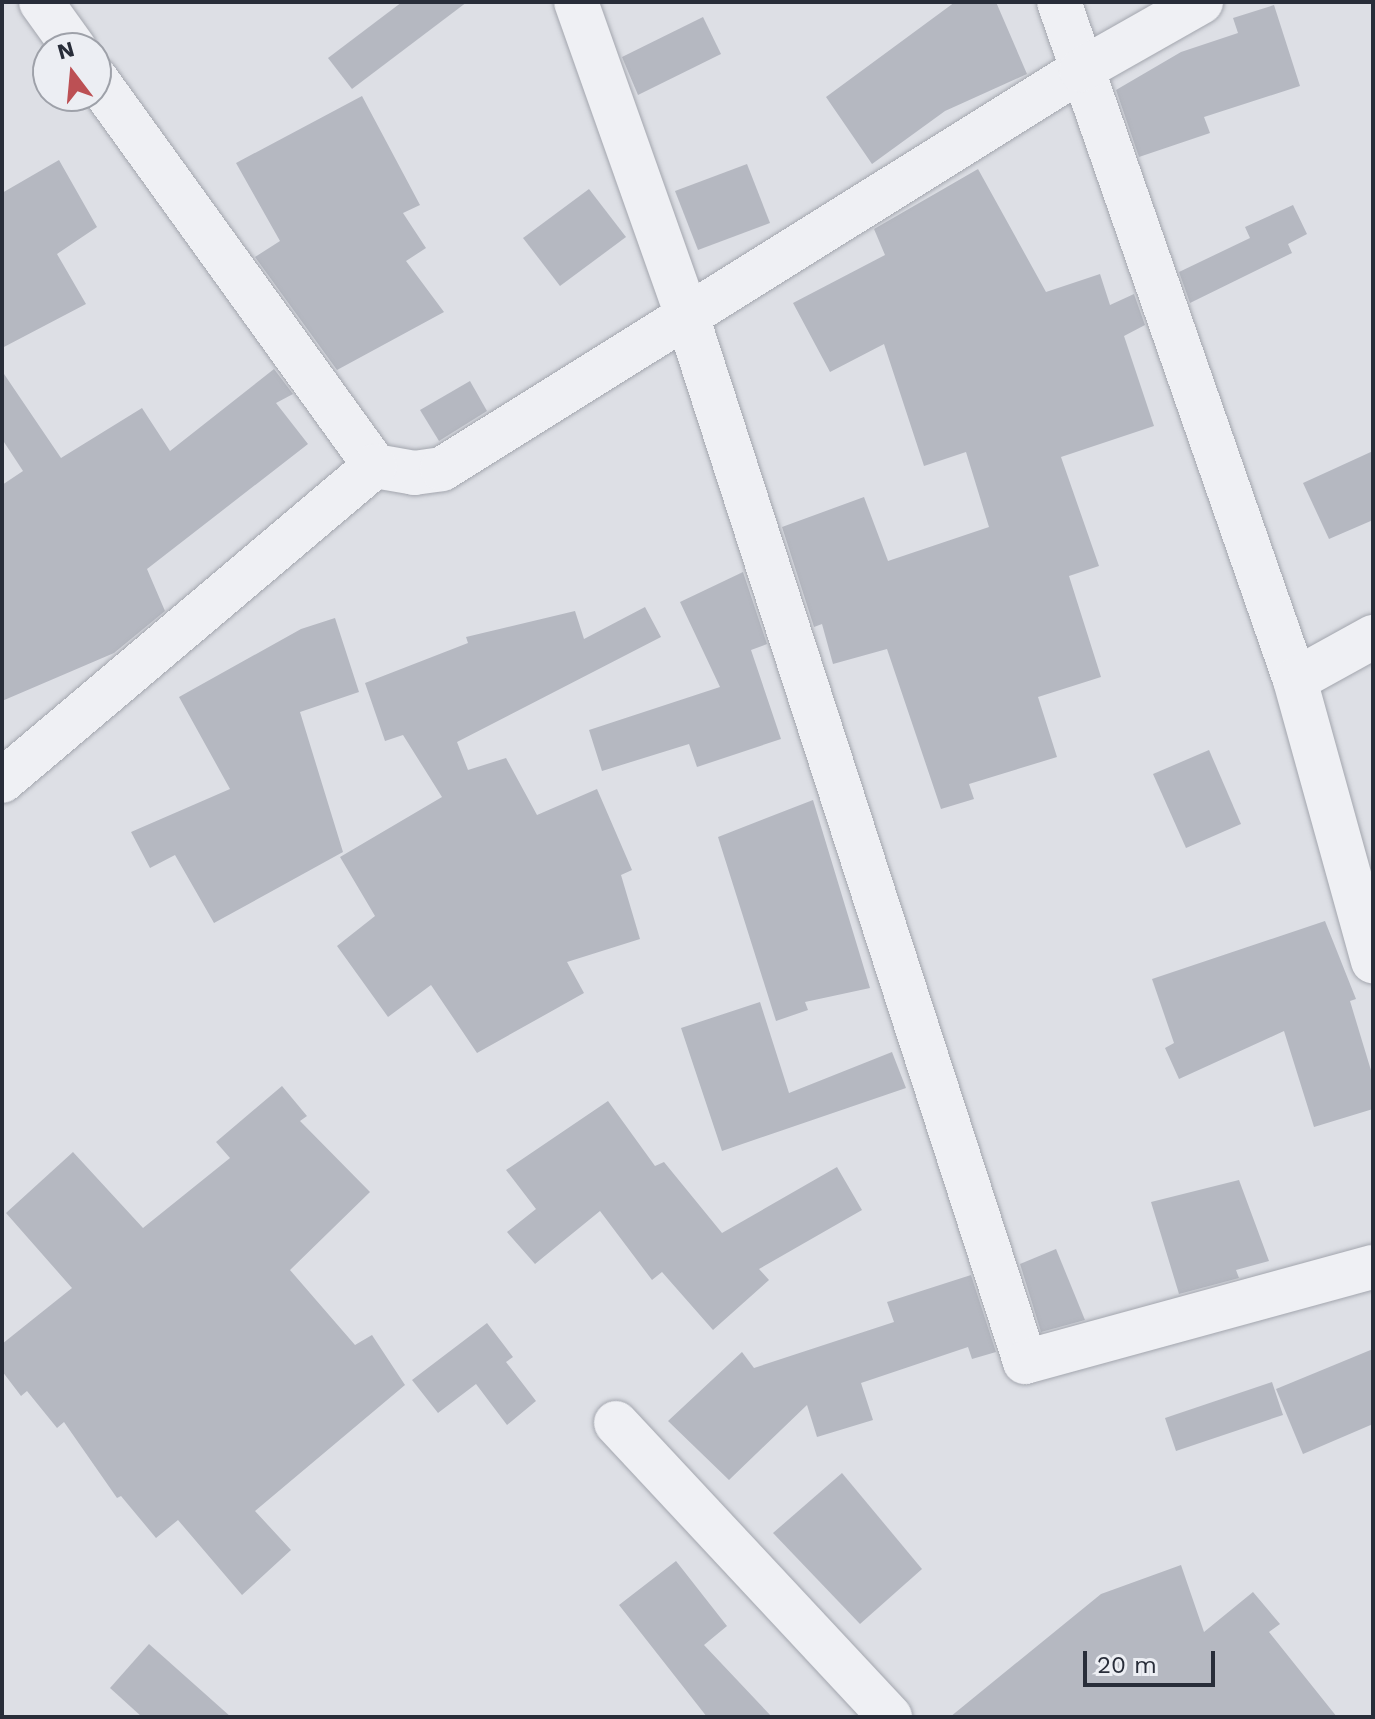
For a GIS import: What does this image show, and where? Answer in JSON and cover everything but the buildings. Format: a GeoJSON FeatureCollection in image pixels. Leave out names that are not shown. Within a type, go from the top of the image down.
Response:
{"type":"FeatureCollection","features":[{"type":"Feature","properties":{"kind":"street"},"geometry":{"type":"LineString","coordinates":[[41,2],[63,32]]}},
{"type":"Feature","properties":{"kind":"street"},"geometry":{"type":"LineString","coordinates":[[576,2],[688,319],[1025,1362],[1373,1267]]}},
{"type":"Feature","properties":{"kind":"street"},"geometry":{"type":"LineString","coordinates":[[1059,2],[1295,680],[1373,961]]}},
{"type":"Feature","properties":{"kind":"street"},"geometry":{"type":"LineString","coordinates":[[112,101],[375,466],[414,473],[442,469],[688,319],[1081,70],[1201,2]]}},
{"type":"Feature","properties":{"kind":"street"},"geometry":{"type":"LineString","coordinates":[[2,781],[375,466]]}},
{"type":"Feature","properties":{"kind":"street"},"geometry":{"type":"LineString","coordinates":[[1295,680],[1373,637]]}},
{"type":"Feature","properties":{"kind":"street"},"geometry":{"type":"LineString","coordinates":[[616,1423],[890,1717]]}}]}
